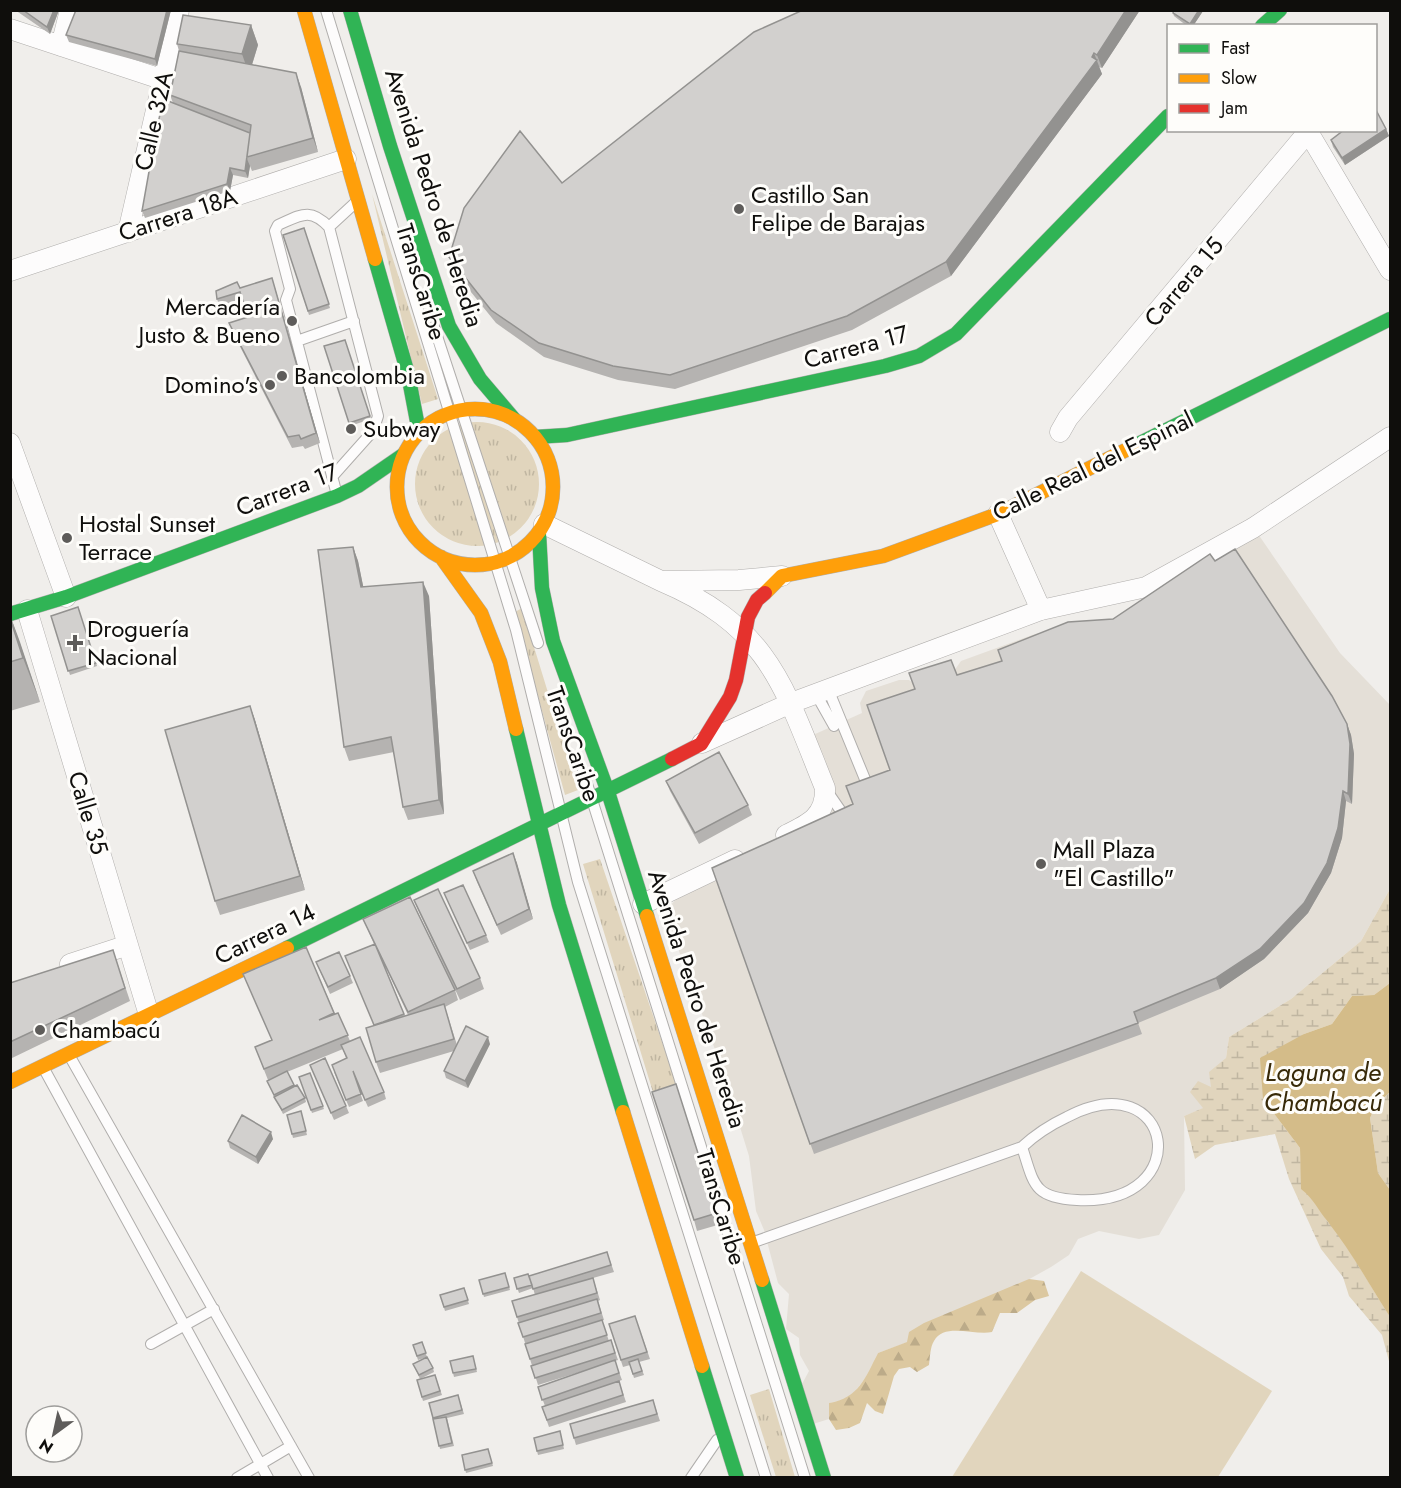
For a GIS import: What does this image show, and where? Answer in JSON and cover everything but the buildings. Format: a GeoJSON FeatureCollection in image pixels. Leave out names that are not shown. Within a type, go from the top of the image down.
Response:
{"type":"FeatureCollection","features":[{"type":"Feature","properties":{"kind":"main road"},"geometry":{"type":"LineString","coordinates":[[304,10],[408,374],[419,432]]}},
{"type":"Feature","properties":{"kind":"main road","name":"Avenida Pedro de Heredia"},"geometry":{"type":"LineString","coordinates":[[350,10],[390,146],[449,326],[480,379],[514,419]]}},
{"type":"Feature","properties":{"kind":"main road"},"geometry":{"type":"LineString","coordinates":[[1264,24],[1280,10]]}},
{"type":"Feature","properties":{"kind":"main road","name":"Carrera 17"},"geometry":{"type":"LineString","coordinates":[[535,436],[567,435],[626,423],[885,366],[919,356],[956,334],[1167,117]]}},
{"type":"Feature","properties":{"kind":"main road","name":"Calle Real del Espinal"},"geometry":{"type":"LineString","coordinates":[[782,576],[883,556],[998,514],[1390,319]]}},
{"type":"Feature","properties":{"kind":"main road"},"geometry":{"type":"LineString","coordinates":[[441,557],[458,563],[477,565],[496,562],[526,547],[541,529],[552,502],[553,479],[547,456],[535,436],[514,419],[489,410],[455,411],[419,432],[403,455],[397,478],[398,502],[406,524],[416,537],[441,557],[470,595],[492,636],[562,916],[737,1478]]}},
{"type":"Feature","properties":{"kind":"main road","name":"Carrera 17"},"geometry":{"type":"LineString","coordinates":[[19,612],[66,597],[337,496],[358,486],[403,455]]}},
{"type":"Feature","properties":{"kind":"main road","name":"Avenida Pedro de Heredia"},"geometry":{"type":"LineString","coordinates":[[541,529],[546,616],[647,902],[824,1478]]}},
{"type":"Feature","properties":{"kind":"main road"},"geometry":{"type":"LineString","coordinates":[[538,826],[701,744],[730,697],[741,658],[743,633],[757,600],[782,576]]}},
{"type":"Feature","properties":{"kind":"main road","name":"Carrera 14"},"geometry":{"type":"LineString","coordinates":[[10,1082],[538,826]]}},
{"type":"Feature","properties":{"kind":"street"},"geometry":{"type":"LineString","coordinates":[[61,46],[70,10]]}},
{"type":"Feature","properties":{"kind":"street","name":"Calle 32A"},"geometry":{"type":"LineString","coordinates":[[128,232],[179,10]]}},
{"type":"Feature","properties":{"kind":"street"},"geometry":{"type":"LineString","coordinates":[[10,29],[164,80]]}},
{"type":"Feature","properties":{"kind":"street","name":"Carrera 15"},"geometry":{"type":"LineString","coordinates":[[1060,432],[1068,418],[1307,132]]}},
{"type":"Feature","properties":{"kind":"street"},"geometry":{"type":"LineString","coordinates":[[1309,132],[1390,270]]}},
{"type":"Feature","properties":{"kind":"street","name":"Carrera 18A"},"geometry":{"type":"LineString","coordinates":[[10,272],[346,159]]}},
{"type":"Feature","properties":{"kind":"street"},"geometry":{"type":"LineString","coordinates":[[701,744],[791,703],[1041,610],[1146,587],[1252,528],[1390,437]]}},
{"type":"Feature","properties":{"kind":"street"},"geometry":{"type":"LineString","coordinates":[[10,443],[66,597]]}},
{"type":"Feature","properties":{"kind":"street"},"geometry":{"type":"LineString","coordinates":[[998,514],[1041,610]]}},
{"type":"Feature","properties":{"kind":"street","name":"Calle Real del Espinal"},"geometry":{"type":"LineString","coordinates":[[541,529],[661,581],[712,608],[743,633],[771,665],[791,703],[825,788]]}},
{"type":"Feature","properties":{"kind":"street","name":"Calle Real del Espinal"},"geometry":{"type":"LineString","coordinates":[[661,581],[782,576]]}},
{"type":"Feature","properties":{"kind":"street","name":"Calle 35"},"geometry":{"type":"LineString","coordinates":[[19,612],[149,1016]]}},
{"type":"Feature","properties":{"kind":"street"},"geometry":{"type":"LineString","coordinates":[[647,902],[817,819],[825,799],[825,788]]}},
{"type":"Feature","properties":{"kind":"street"},"geometry":{"type":"LineString","coordinates":[[53,970],[128,945]]}},
{"type":"Feature","properties":{"kind":"lane","name":"TransCaribe"},"geometry":{"type":"LineString","coordinates":[[326,10],[455,411],[510,557],[542,657]]}},
{"type":"Feature","properties":{"kind":"lane","name":"TransCaribe"},"geometry":{"type":"LineString","coordinates":[[339,10],[422,291],[519,639],[578,882],[766,1478]]}},
{"type":"Feature","properties":{"kind":"lane"},"geometry":{"type":"LineString","coordinates":[[329,227],[357,201]]}},
{"type":"Feature","properties":{"kind":"lane"},"geometry":{"type":"LineString","coordinates":[[332,477],[373,431],[378,416],[329,227],[318,215],[305,214],[278,225],[275,231],[290,289],[286,300],[297,341],[332,477],[337,496]]}},
{"type":"Feature","properties":{"kind":"lane"},"geometry":{"type":"LineString","coordinates":[[297,341],[354,321]]}},
{"type":"Feature","properties":{"kind":"lane"},"geometry":{"type":"LineString","coordinates":[[822,692],[834,726]]}},
{"type":"Feature","properties":{"kind":"lane"},"geometry":{"type":"LineString","coordinates":[[822,692],[869,789]]}},
{"type":"Feature","properties":{"kind":"lane","name":"TransCaribe"},"geometry":{"type":"LineString","coordinates":[[578,756],[805,1478]]}},
{"type":"Feature","properties":{"kind":"lane"},"geometry":{"type":"LineString","coordinates":[[825,788],[852,826]]}},
{"type":"Feature","properties":{"kind":"lane"},"geometry":{"type":"LineString","coordinates":[[647,902],[710,1076]]}},
{"type":"Feature","properties":{"kind":"lane"},"geometry":{"type":"LineString","coordinates":[[69,1054],[309,1478]]}},
{"type":"Feature","properties":{"kind":"lane"},"geometry":{"type":"LineString","coordinates":[[43,1067],[268,1478]]}},
{"type":"Feature","properties":{"kind":"lane"},"geometry":{"type":"LineString","coordinates":[[751,1243],[1022,1147],[1036,1134],[1076,1112],[1115,1102],[1129,1105],[1150,1121],[1159,1148],[1156,1164],[1141,1184],[1125,1191],[1085,1200],[1066,1199],[1040,1191],[1034,1185],[1022,1147]]}},
{"type":"Feature","properties":{"kind":"lane"},"geometry":{"type":"LineString","coordinates":[[737,1199],[739,1163]]}},
{"type":"Feature","properties":{"kind":"lane"},"geometry":{"type":"LineString","coordinates":[[152,1344],[214,1309]]}},
{"type":"Feature","properties":{"kind":"lane"},"geometry":{"type":"LineString","coordinates":[[691,1478],[714,1447],[722,1428]]}},
{"type":"Feature","properties":{"kind":"lane"},"geometry":{"type":"LineString","coordinates":[[237,1478],[291,1446]]}},
{"type":"Feature","properties":{"kind":"shaded area","name":"Mall Plaza \"El Castillo\""},"geometry":{"type":"Polygon","coordinates":[[[1258,534],[1340,653],[1390,705],[1390,889],[1361,941],[1291,999],[1229,1037],[1226,1058],[1204,1108],[1184,1116],[1185,1190],[1159,1235],[1139,1239],[1099,1231],[1078,1239],[1069,1255],[1051,1267],[1015,1287],[964,1308],[908,1342],[878,1353],[866,1377],[854,1393],[845,1400],[829,1403],[829,1419],[813,1424],[802,1384],[809,1371],[800,1355],[799,1338],[786,1329],[789,1294],[778,1283],[764,1230],[756,1211],[749,1156],[721,1066],[668,921],[670,906],[679,896],[825,823],[834,807],[813,735],[862,713],[860,703],[866,691],[899,680],[909,680],[913,683],[954,671],[961,661],[1035,634],[1072,627],[1120,624],[1258,534]]]}},
{"type":"Feature","properties":{"kind":"green space"},"geometry":{"type":"Polygon","coordinates":[[[372,194],[438,399],[422,404],[372,194]]]}},
{"type":"Feature","properties":{"kind":"green space"},"geometry":{"type":"Polygon","coordinates":[[[477,422],[501,427],[512,432],[521,440],[529,449],[534,460],[539,484],[534,508],[529,519],[521,528],[512,536],[501,541],[477,546],[453,541],[442,536],[433,528],[425,519],[420,508],[415,484],[420,460],[425,449],[433,440],[442,432],[453,427],[477,422]]]}},
{"type":"Feature","properties":{"kind":"green space"},"geometry":{"type":"Polygon","coordinates":[[[522,608],[578,790],[565,795],[515,612],[522,608]]]}},
{"type":"Feature","properties":{"kind":"green space"},"geometry":{"type":"Polygon","coordinates":[[[600,859],[680,1095],[656,1102],[583,864],[600,859]]]}},
{"type":"Feature","properties":{"kind":"green space"},"geometry":{"type":"Polygon","coordinates":[[[1390,889],[1390,983],[1374,995],[1352,996],[1332,1024],[1304,1034],[1263,1099],[1300,1148],[1302,1189],[1314,1199],[1327,1221],[1339,1234],[1390,1317],[1390,1365],[1382,1335],[1349,1296],[1343,1277],[1321,1249],[1289,1179],[1275,1134],[1215,1145],[1195,1159],[1184,1116],[1203,1108],[1190,1092],[1198,1081],[1211,1087],[1209,1072],[1226,1058],[1229,1037],[1291,999],[1361,941],[1390,889]]]}},
{"type":"Feature","properties":{"kind":"green space"},"geometry":{"type":"Polygon","coordinates":[[[1390,1092],[1390,1190],[1378,1173],[1370,1118],[1376,1105],[1390,1092]]]}},
{"type":"Feature","properties":{"kind":"green space"},"geometry":{"type":"Polygon","coordinates":[[[1081,1271],[1272,1391],[1218,1477],[952,1477],[1081,1271]]]}},
{"type":"Feature","properties":{"kind":"green space"},"geometry":{"type":"Polygon","coordinates":[[[1029,1279],[1044,1281],[1049,1296],[1035,1300],[1017,1313],[1000,1313],[992,1332],[952,1331],[939,1335],[932,1346],[929,1365],[917,1372],[910,1367],[899,1369],[894,1376],[883,1414],[875,1411],[867,1403],[860,1423],[836,1430],[829,1419],[829,1403],[847,1397],[860,1386],[878,1353],[907,1342],[909,1332],[924,1323],[1029,1279]]]}},
{"type":"Feature","properties":{"kind":"green space"},"geometry":{"type":"Polygon","coordinates":[[[769,1389],[795,1477],[776,1477],[750,1395],[769,1389]]]}},
{"type":"Feature","properties":{"kind":"water","name":"Laguna de Chambacú"},"geometry":{"type":"Polygon","coordinates":[[[1390,983],[1390,1092],[1376,1105],[1370,1118],[1378,1173],[1390,1190],[1390,1317],[1345,1245],[1313,1201],[1301,1189],[1300,1148],[1263,1099],[1260,1058],[1304,1034],[1332,1024],[1352,996],[1374,995],[1390,983]]]}},
{"type":"Feature","properties":{"kind":"traffic: fast"},"geometry":{"type":"LineString","coordinates":[[350,10],[390,146],[449,326],[480,379],[514,419]]}},
{"type":"Feature","properties":{"kind":"traffic: fast"},"geometry":{"type":"LineString","coordinates":[[1264,24],[1280,10]]}},
{"type":"Feature","properties":{"kind":"traffic: fast"},"geometry":{"type":"LineString","coordinates":[[535,437],[567,435],[885,366],[919,356],[956,334],[1167,117]]}},
{"type":"Feature","properties":{"kind":"traffic: fast"},"geometry":{"type":"LineString","coordinates":[[375,259],[408,374],[419,432]]}},
{"type":"Feature","properties":{"kind":"traffic: fast"},"geometry":{"type":"LineString","coordinates":[[1134,446],[1390,319]]}},
{"type":"Feature","properties":{"kind":"traffic: fast"},"geometry":{"type":"LineString","coordinates":[[10,614],[66,597],[337,496],[358,486],[403,455]]}},
{"type":"Feature","properties":{"kind":"traffic: fast"},"geometry":{"type":"LineString","coordinates":[[539,533],[542,588],[553,641],[608,792],[647,916]]}},
{"type":"Feature","properties":{"kind":"traffic: fast"},"geometry":{"type":"LineString","coordinates":[[516,729],[559,905],[623,1112]]}},
{"type":"Feature","properties":{"kind":"traffic: fast"},"geometry":{"type":"LineString","coordinates":[[287,948],[672,759]]}},
{"type":"Feature","properties":{"kind":"traffic: fast"},"geometry":{"type":"LineString","coordinates":[[762,1280],[824,1478]]}},
{"type":"Feature","properties":{"kind":"traffic: fast"},"geometry":{"type":"LineString","coordinates":[[702,1366],[737,1478]]}},
{"type":"Feature","properties":{"kind":"traffic: slow"},"geometry":{"type":"LineString","coordinates":[[304,10],[375,259]]}},
{"type":"Feature","properties":{"kind":"traffic: slow"},"geometry":{"type":"LineString","coordinates":[[475,409],[505,415],[530,432],[547,457],[553,487],[547,517],[530,542],[505,559],[475,565],[445,559],[420,542],[403,517],[397,487],[403,457],[420,432],[445,415],[475,409]]}},
{"type":"Feature","properties":{"kind":"traffic: slow"},"geometry":{"type":"LineString","coordinates":[[765,593],[782,576],[883,556],[998,514],[1134,446]]}},
{"type":"Feature","properties":{"kind":"traffic: slow"},"geometry":{"type":"LineString","coordinates":[[441,557],[481,613],[500,662],[516,729]]}},
{"type":"Feature","properties":{"kind":"traffic: slow"},"geometry":{"type":"LineString","coordinates":[[647,916],[762,1280]]}},
{"type":"Feature","properties":{"kind":"traffic: slow"},"geometry":{"type":"LineString","coordinates":[[10,1082],[287,948]]}},
{"type":"Feature","properties":{"kind":"traffic: slow"},"geometry":{"type":"LineString","coordinates":[[623,1112],[702,1366]]}},
{"type":"Feature","properties":{"kind":"traffic: jam"},"geometry":{"type":"LineString","coordinates":[[672,759],[701,744],[730,697],[736,680],[748,617],[757,600],[765,593]]}},
{"type":"Feature","properties":{"kind":"place","name":"Castillo San Felipe de Barajas"},"geometry":{"type":"Point","coordinates":[739,209]}},
{"type":"Feature","properties":{"kind":"place","name":"Mercadería Justo & Bueno"},"geometry":{"type":"Point","coordinates":[292,321]}},
{"type":"Feature","properties":{"kind":"place","name":"Bancolombia"},"geometry":{"type":"Point","coordinates":[282,376]}},
{"type":"Feature","properties":{"kind":"place","name":"Domino's"},"geometry":{"type":"Point","coordinates":[270,385]}},
{"type":"Feature","properties":{"kind":"place","name":"Subway"},"geometry":{"type":"Point","coordinates":[351,429]}},
{"type":"Feature","properties":{"kind":"place","name":"Hostal Sunset Terrace"},"geometry":{"type":"Point","coordinates":[67,538]}},
{"type":"Feature","properties":{"kind":"place","name":"Droguería Nacional"},"geometry":{"type":"Point","coordinates":[75,643]}},
{"type":"Feature","properties":{"kind":"place","name":"Mall Plaza \"El Castillo\""},"geometry":{"type":"Point","coordinates":[1041,864]}},
{"type":"Feature","properties":{"kind":"place","name":"Chambacú"},"geometry":{"type":"Point","coordinates":[40,1030]}}]}
